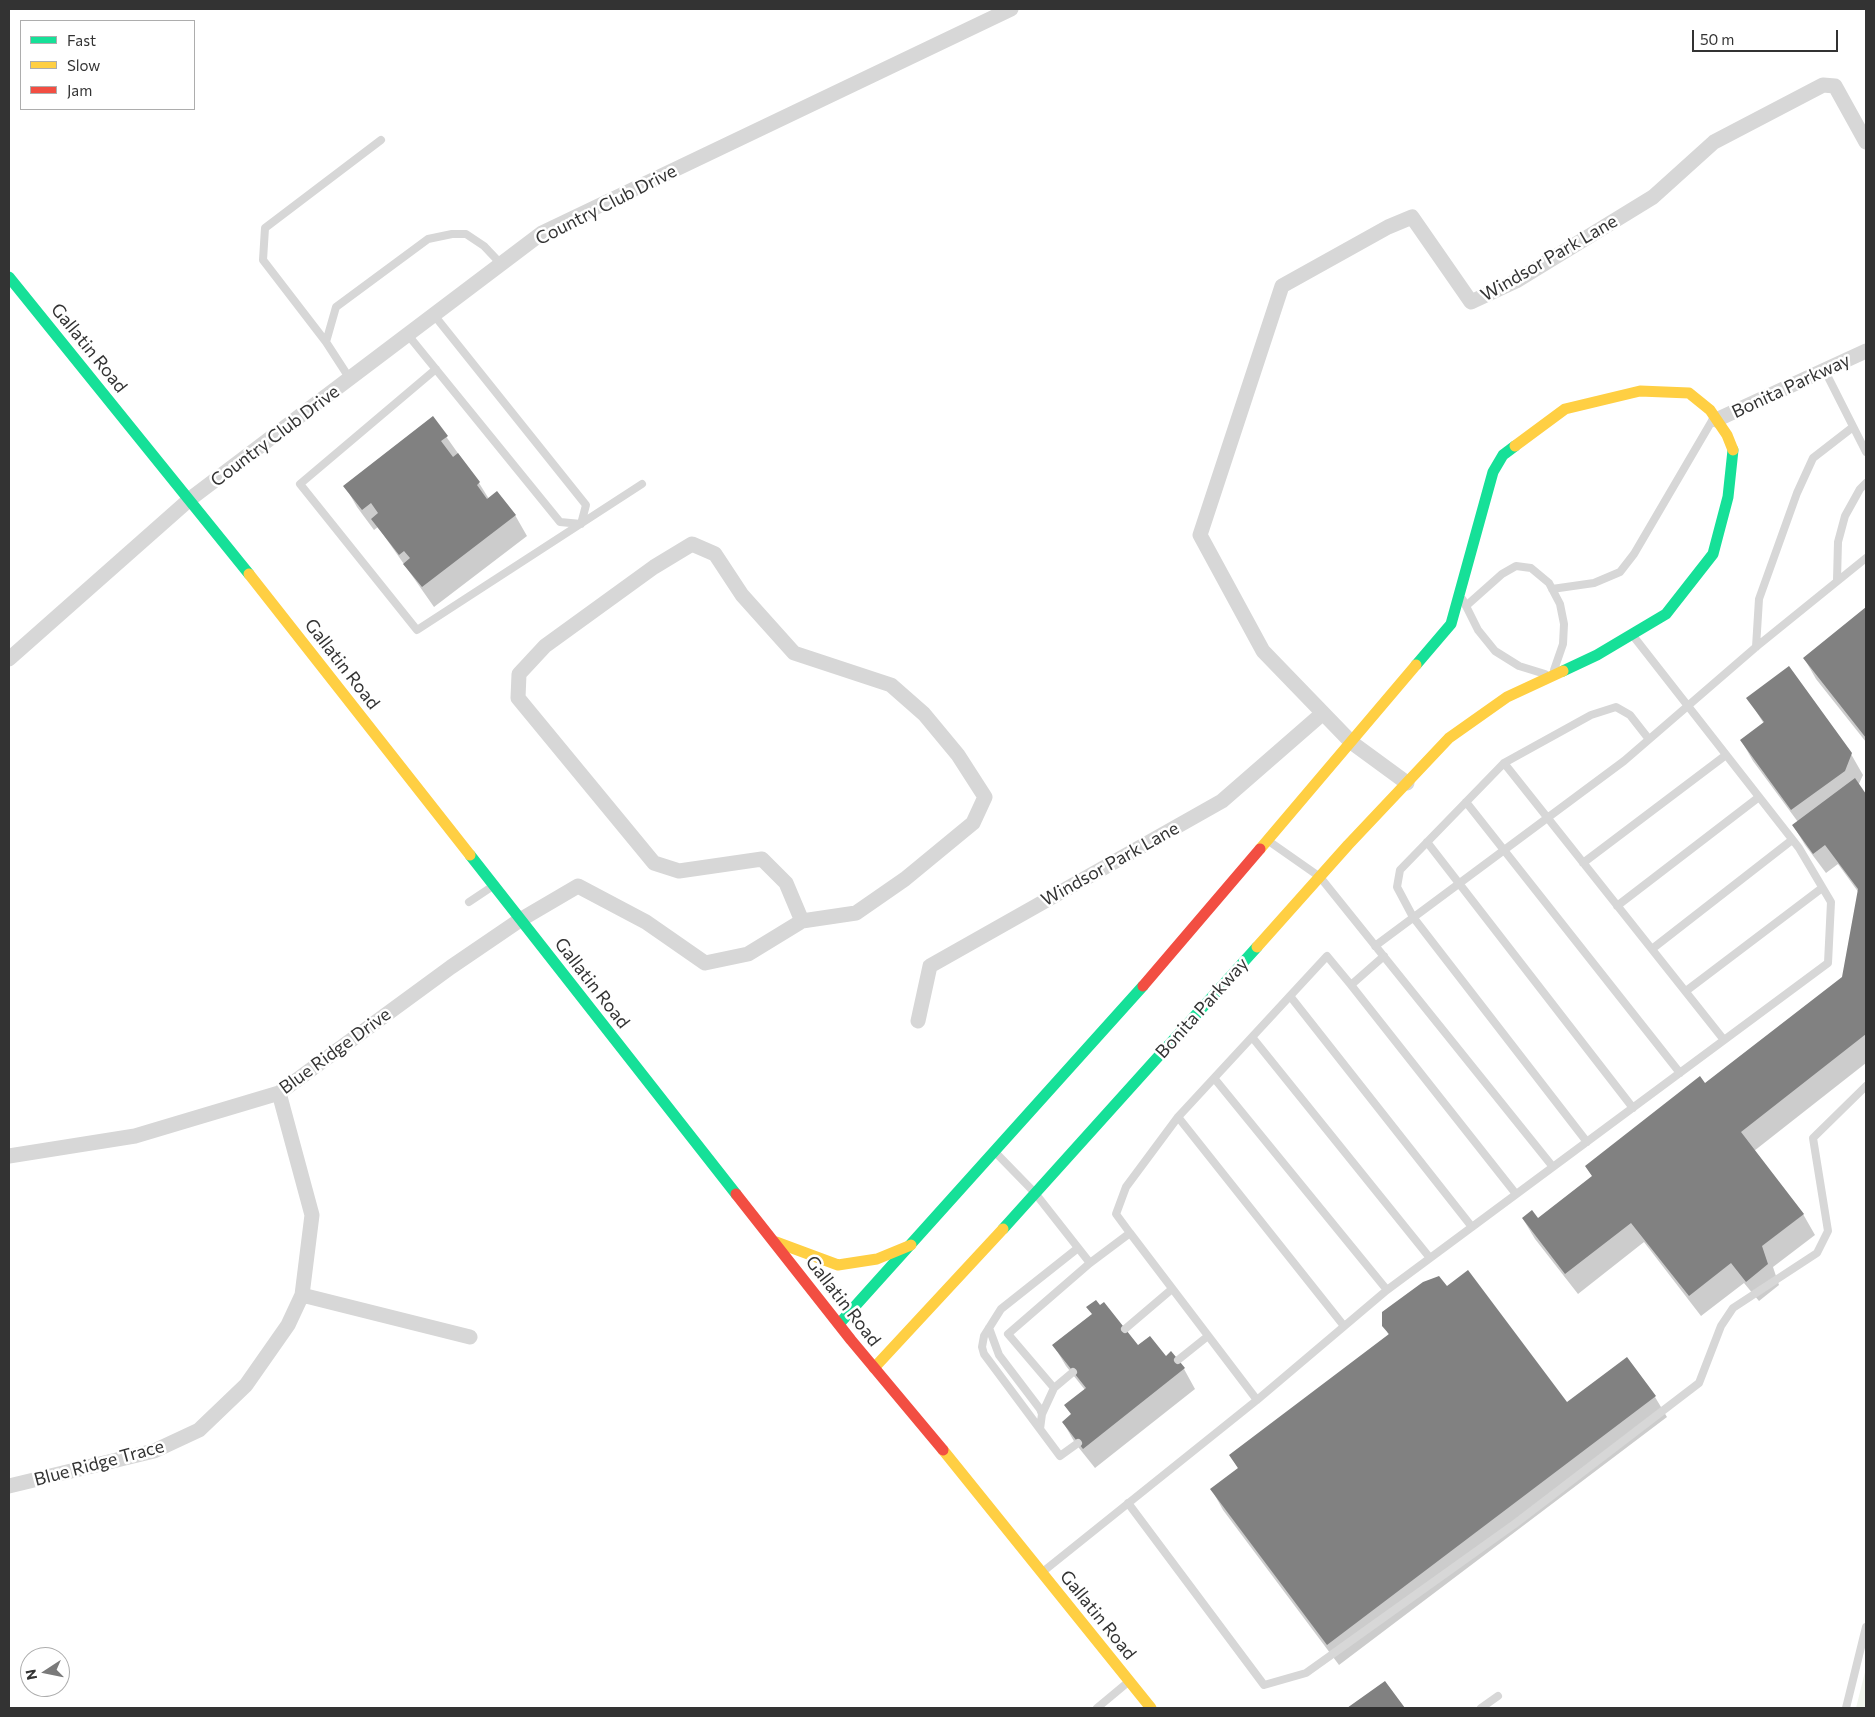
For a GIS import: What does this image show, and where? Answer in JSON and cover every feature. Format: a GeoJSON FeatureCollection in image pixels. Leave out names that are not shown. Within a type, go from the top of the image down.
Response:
{"type":"FeatureCollection","features":[{"type":"Feature","properties":{"kind":"street","name":"Country Club Drive"},"geometry":{"type":"LineString","coordinates":[[9,659],[190,499],[542,233],[1011,9]]}},
{"type":"Feature","properties":{"kind":"street","name":"Windsor Park Lane"},"geometry":{"type":"LineString","coordinates":[[1407,783],[1351,742],[1263,651],[1200,535],[1282,286],[1388,227],[1412,217],[1471,302],[1516,281],[1653,197],[1714,142],[1823,85],[1835,86],[1866,142]]}},
{"type":"Feature","properties":{"kind":"street","name":"Gallatin Road"},"geometry":{"type":"LineString","coordinates":[[9,277],[190,499],[874,1368],[1151,1708]]}},
{"type":"Feature","properties":{"kind":"street","name":"Bonita Parkway"},"geometry":{"type":"LineString","coordinates":[[1715,418],[1866,351]]}},
{"type":"Feature","properties":{"kind":"street","name":"Bonita Parkway"},"geometry":{"type":"LineString","coordinates":[[839,1324],[1149,980],[1451,624],[1493,472],[1503,455],[1565,409],[1640,391],[1689,393],[1710,410],[1727,435],[1732,450],[1728,497],[1713,554],[1666,614],[1597,655],[1507,697],[1450,738],[1320,877],[1035,1193],[874,1368]]}},
{"type":"Feature","properties":{"kind":"street"},"geometry":{"type":"LineString","coordinates":[[692,544],[715,554],[742,595],[794,653],[891,685],[924,714],[958,754],[985,797],[973,823],[905,878],[856,913],[802,921],[786,883],[762,859],[679,871],[654,863],[518,698],[518,674],[545,646],[654,567],[692,544]]}},
{"type":"Feature","properties":{"kind":"street","name":"Windsor Park Lane"},"geometry":{"type":"LineString","coordinates":[[918,1021],[930,966],[1222,801],[1323,713]]}},
{"type":"Feature","properties":{"kind":"street","name":"Blue Ridge Drive"},"geometry":{"type":"LineString","coordinates":[[9,1156],[135,1136],[279,1093],[451,966],[520,920],[578,886],[646,922],[705,963],[748,954],[802,921]]}},
{"type":"Feature","properties":{"kind":"street","name":"Blue Ridge Trace"},"geometry":{"type":"LineString","coordinates":[[9,1486],[154,1451],[199,1430],[246,1385],[288,1325],[302,1296],[312,1215],[279,1093]]}},
{"type":"Feature","properties":{"kind":"street"},"geometry":{"type":"LineString","coordinates":[[775,1242],[838,1264],[877,1259],[911,1244]]}},
{"type":"Feature","properties":{"kind":"street"},"geometry":{"type":"LineString","coordinates":[[302,1296],[470,1337]]}},
{"type":"Feature","properties":{"kind":"lane"},"geometry":{"type":"LineString","coordinates":[[350,379],[326,342],[263,260],[265,228],[381,140]]}},
{"type":"Feature","properties":{"kind":"lane"},"geometry":{"type":"LineString","coordinates":[[326,342],[336,307],[428,239],[452,234],[466,234],[484,246],[501,264]]}},
{"type":"Feature","properties":{"kind":"lane"},"geometry":{"type":"LineString","coordinates":[[434,315],[586,505],[582,524]]}},
{"type":"Feature","properties":{"kind":"lane"},"geometry":{"type":"LineString","coordinates":[[408,334],[560,522],[582,524]]}},
{"type":"Feature","properties":{"kind":"lane"},"geometry":{"type":"LineString","coordinates":[[436,369],[300,484],[417,630],[642,484]]}},
{"type":"Feature","properties":{"kind":"lane"},"geometry":{"type":"LineString","coordinates":[[1825,370],[1866,452]]}},
{"type":"Feature","properties":{"kind":"lane"},"geometry":{"type":"LineString","coordinates":[[1552,589],[1594,583],[1620,572],[1634,554],[1715,418]]}},
{"type":"Feature","properties":{"kind":"lane"},"geometry":{"type":"LineString","coordinates":[[1756,647],[1758,599],[1797,493],[1813,458],[1853,428]]}},
{"type":"Feature","properties":{"kind":"lane"},"geometry":{"type":"LineString","coordinates":[[1837,580],[1838,542],[1845,516],[1860,489],[1866,483]]}},
{"type":"Feature","properties":{"kind":"lane"},"geometry":{"type":"LineString","coordinates":[[1375,946],[1624,761],[1648,738],[1756,647],[1866,558]]}},
{"type":"Feature","properties":{"kind":"lane"},"geometry":{"type":"LineString","coordinates":[[1460,594],[1466,606],[1478,630],[1496,650],[1519,666],[1552,676],[1563,644],[1564,624],[1560,604],[1549,583],[1532,568],[1516,566],[1502,574],[1466,606]]}},
{"type":"Feature","properties":{"kind":"lane"},"geometry":{"type":"LineString","coordinates":[[1041,1573],[1257,1400],[1387,1290],[1828,963],[1831,902],[1792,840],[1632,634]]}},
{"type":"Feature","properties":{"kind":"lane"},"geometry":{"type":"LineString","coordinates":[[1587,1142],[1413,918],[1397,887],[1400,870],[1504,763],[1591,715],[1616,707],[1630,715],[1648,738]]}},
{"type":"Feature","properties":{"kind":"lane"},"geometry":{"type":"LineString","coordinates":[[1583,864],[1726,755]]}},
{"type":"Feature","properties":{"kind":"lane"},"geometry":{"type":"LineString","coordinates":[[1504,763],[1724,1040]]}},
{"type":"Feature","properties":{"kind":"lane"},"geometry":{"type":"LineString","coordinates":[[1617,906],[1759,797]]}},
{"type":"Feature","properties":{"kind":"lane"},"geometry":{"type":"LineString","coordinates":[[1466,802],[1680,1073]]}},
{"type":"Feature","properties":{"kind":"lane"},"geometry":{"type":"LineString","coordinates":[[1652,949],[1792,840]]}},
{"type":"Feature","properties":{"kind":"lane"},"geometry":{"type":"LineString","coordinates":[[1268,841],[1320,877],[1553,1167]]}},
{"type":"Feature","properties":{"kind":"lane"},"geometry":{"type":"LineString","coordinates":[[1427,842],[1633,1108]]}},
{"type":"Feature","properties":{"kind":"lane"},"geometry":{"type":"LineString","coordinates":[[469,902],[494,886]]}},
{"type":"Feature","properties":{"kind":"lane"},"geometry":{"type":"LineString","coordinates":[[1686,991],[1822,888]]}},
{"type":"Feature","properties":{"kind":"lane"},"geometry":{"type":"LineString","coordinates":[[1257,1400],[1116,1214],[1126,1187],[1178,1117],[1327,956],[1516,1194]]}},
{"type":"Feature","properties":{"kind":"lane"},"geometry":{"type":"LineString","coordinates":[[1351,985],[1384,956]]}},
{"type":"Feature","properties":{"kind":"lane"},"geometry":{"type":"LineString","coordinates":[[1290,996],[1472,1227]]}},
{"type":"Feature","properties":{"kind":"lane"},"geometry":{"type":"LineString","coordinates":[[1252,1037],[1430,1258]]}},
{"type":"Feature","properties":{"kind":"lane"},"geometry":{"type":"LineString","coordinates":[[1214,1078],[1387,1290]]}},
{"type":"Feature","properties":{"kind":"lane"},"geometry":{"type":"LineString","coordinates":[[1128,1503],[1264,1685],[1306,1673],[1516,1523],[1699,1383],[1721,1326],[1733,1308],[1816,1254],[1828,1231],[1813,1138],[1866,1086]]}},
{"type":"Feature","properties":{"kind":"lane"},"geometry":{"type":"LineString","coordinates":[[1178,1117],[1344,1326]]}},
{"type":"Feature","properties":{"kind":"lane"},"geometry":{"type":"LineString","coordinates":[[994,1152],[1035,1193],[1090,1263]]}},
{"type":"Feature","properties":{"kind":"lane"},"geometry":{"type":"LineString","coordinates":[[1054,1388],[1008,1334],[1090,1263],[1130,1233]]}},
{"type":"Feature","properties":{"kind":"lane"},"geometry":{"type":"LineString","coordinates":[[1078,1248],[1001,1309],[984,1336],[982,1347],[984,1354],[1060,1456],[1078,1443]]}},
{"type":"Feature","properties":{"kind":"lane"},"geometry":{"type":"LineString","coordinates":[[1125,1329],[1172,1289]]}},
{"type":"Feature","properties":{"kind":"lane"},"geometry":{"type":"LineString","coordinates":[[989,1328],[999,1355],[1042,1414]]}},
{"type":"Feature","properties":{"kind":"lane"},"geometry":{"type":"LineString","coordinates":[[1178,1360],[1208,1336]]}},
{"type":"Feature","properties":{"kind":"lane"},"geometry":{"type":"LineString","coordinates":[[1040,1429],[1042,1414],[1054,1388],[1073,1372]]}},
{"type":"Feature","properties":{"kind":"lane"},"geometry":{"type":"LineString","coordinates":[[1846,1708],[1866,1627]]}},
{"type":"Feature","properties":{"kind":"lane"},"geometry":{"type":"LineString","coordinates":[[1097,1708],[1129,1681]]}},
{"type":"Feature","properties":{"kind":"lane"},"geometry":{"type":"LineString","coordinates":[[1482,1708],[1498,1696]]}},
{"type":"Feature","properties":{"kind":"shaded area"},"geometry":{"type":"Polygon","coordinates":[[[1866,1668],[1866,1708],[1856,1708],[1866,1668]]]}},
{"type":"Feature","properties":{"kind":"building"},"geometry":{"type":"Polygon","coordinates":[[[433,416],[448,436],[441,441],[453,457],[458,453],[480,482],[477,485],[487,499],[497,491],[516,515],[422,587],[403,564],[410,558],[404,551],[399,555],[371,519],[378,513],[371,503],[362,510],[343,486],[433,416]]]}},
{"type":"Feature","properties":{"kind":"building"},"geometry":{"type":"Polygon","coordinates":[[[1866,607],[1866,738],[1803,658],[1866,607]]]}},
{"type":"Feature","properties":{"kind":"building"},"geometry":{"type":"Polygon","coordinates":[[[1789,666],[1852,753],[1845,771],[1791,810],[1740,740],[1764,722],[1746,698],[1789,666]]]}},
{"type":"Feature","properties":{"kind":"building"},"geometry":{"type":"Polygon","coordinates":[[[1855,778],[1866,794],[1866,1034],[1741,1132],[1804,1214],[1762,1246],[1768,1264],[1746,1282],[1731,1263],[1689,1296],[1631,1223],[1565,1274],[1522,1218],[1532,1210],[1538,1218],[1592,1176],[1585,1166],[1700,1076],[1705,1083],[1842,977],[1858,889],[1825,845],[1813,854],[1792,825],[1855,778]]]}},
{"type":"Feature","properties":{"kind":"building"},"geometry":{"type":"Polygon","coordinates":[[[1468,1270],[1567,1402],[1627,1357],[1656,1396],[1327,1645],[1210,1489],[1238,1468],[1229,1455],[1389,1334],[1382,1326],[1382,1312],[1423,1282],[1439,1276],[1447,1286],[1468,1270]]]}},
{"type":"Feature","properties":{"kind":"building"},"geometry":{"type":"Polygon","coordinates":[[[1096,1300],[1100,1305],[1104,1302],[1138,1345],[1150,1336],[1166,1356],[1171,1351],[1185,1368],[1083,1449],[1062,1422],[1071,1414],[1064,1405],[1086,1388],[1052,1345],[1092,1314],[1086,1307],[1096,1300]]]}},
{"type":"Feature","properties":{"kind":"building"},"geometry":{"type":"Polygon","coordinates":[[[1385,1681],[1405,1708],[1347,1708],[1385,1681]]]}},
{"type":"Feature","properties":{"kind":"traffic: fast"},"geometry":{"type":"LineString","coordinates":[[9,277],[249,574]]}},
{"type":"Feature","properties":{"kind":"traffic: fast"},"geometry":{"type":"LineString","coordinates":[[1416,665],[1451,624],[1493,472],[1503,455],[1515,446]]}},
{"type":"Feature","properties":{"kind":"traffic: fast"},"geometry":{"type":"LineString","coordinates":[[1563,671],[1597,655],[1666,614],[1713,554],[1728,497],[1733,450]]}},
{"type":"Feature","properties":{"kind":"traffic: fast"},"geometry":{"type":"LineString","coordinates":[[470,855],[736,1194]]}},
{"type":"Feature","properties":{"kind":"traffic: fast"},"geometry":{"type":"LineString","coordinates":[[1003,1229],[1257,947]]}},
{"type":"Feature","properties":{"kind":"traffic: fast"},"geometry":{"type":"LineString","coordinates":[[839,1324],[1143,986]]}},
{"type":"Feature","properties":{"kind":"traffic: slow"},"geometry":{"type":"LineString","coordinates":[[1515,446],[1565,409],[1640,391],[1689,393],[1710,410],[1727,435],[1733,450]]}},
{"type":"Feature","properties":{"kind":"traffic: slow"},"geometry":{"type":"LineString","coordinates":[[249,574],[470,855]]}},
{"type":"Feature","properties":{"kind":"traffic: slow"},"geometry":{"type":"LineString","coordinates":[[1260,849],[1416,665]]}},
{"type":"Feature","properties":{"kind":"traffic: slow"},"geometry":{"type":"LineString","coordinates":[[1257,947],[1348,845],[1449,738],[1507,697],[1563,671]]}},
{"type":"Feature","properties":{"kind":"traffic: slow"},"geometry":{"type":"LineString","coordinates":[[874,1368],[1003,1229]]}},
{"type":"Feature","properties":{"kind":"traffic: slow"},"geometry":{"type":"LineString","coordinates":[[776,1242],[838,1265],[877,1259],[911,1245]]}},
{"type":"Feature","properties":{"kind":"traffic: slow"},"geometry":{"type":"LineString","coordinates":[[943,1450],[1151,1708]]}},
{"type":"Feature","properties":{"kind":"traffic: jam"},"geometry":{"type":"LineString","coordinates":[[1143,986],[1260,849]]}},
{"type":"Feature","properties":{"kind":"traffic: jam"},"geometry":{"type":"LineString","coordinates":[[736,1194],[851,1340],[943,1450]]}}]}
